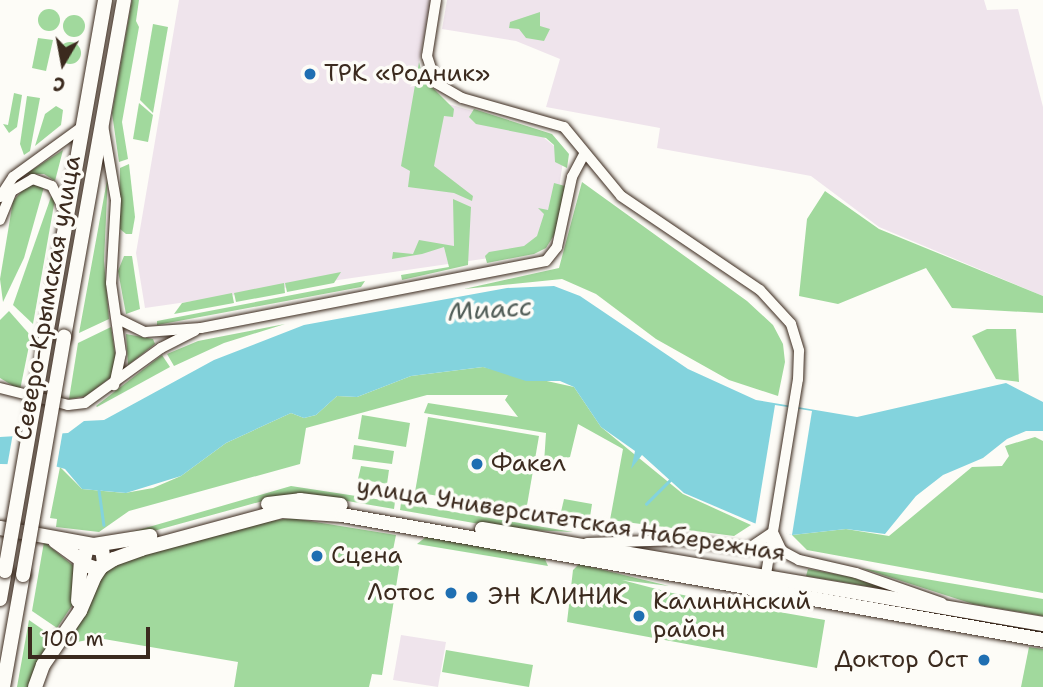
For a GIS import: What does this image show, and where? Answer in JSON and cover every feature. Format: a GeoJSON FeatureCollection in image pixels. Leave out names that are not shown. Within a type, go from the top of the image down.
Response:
{"type":"FeatureCollection","features":[{"type":"Feature","properties":{"kind":"main road","name":"Северо-Крымская улица"},"geometry":{"type":"LineString","coordinates":[[0,599],[105,0]]}},
{"type":"Feature","properties":{"kind":"main road","name":"Северо-Крымская улица"},"geometry":{"type":"LineString","coordinates":[[3,687],[124,0]]}},
{"type":"Feature","properties":{"kind":"main road","name":"улица Университетская Набережная"},"geometry":{"type":"LineString","coordinates":[[0,528],[94,545],[134,540],[251,508],[300,500],[1043,624]]}},
{"type":"Feature","properties":{"kind":"main road","name":"улица Университетская Набережная"},"geometry":{"type":"LineString","coordinates":[[101,566],[130,552],[262,514],[311,511],[1043,640]]}},
{"type":"Feature","properties":{"kind":"main road"},"geometry":{"type":"LineString","coordinates":[[45,536],[81,560],[89,569],[101,566]]}},
{"type":"Feature","properties":{"kind":"main road"},"geometry":{"type":"LineString","coordinates":[[35,687],[43,665],[74,616],[101,566],[104,554],[94,545],[84,550],[81,560],[74,616]]}},
{"type":"Feature","properties":{"kind":"street"},"geometry":{"type":"LineString","coordinates":[[436,0],[427,56],[436,83],[463,98],[558,123],[621,196],[760,290],[782,311],[797,335],[799,351],[794,405],[763,591]]}},
{"type":"Feature","properties":{"kind":"street"},"geometry":{"type":"LineString","coordinates":[[102,120],[113,168],[111,283],[118,319],[121,363],[114,385]]}},
{"type":"Feature","properties":{"kind":"street"},"geometry":{"type":"LineString","coordinates":[[1,207],[13,177],[82,127]]}},
{"type":"Feature","properties":{"kind":"street"},"geometry":{"type":"LineString","coordinates":[[118,319],[145,332],[201,328],[546,261],[557,247],[572,177],[585,153]]}},
{"type":"Feature","properties":{"kind":"street"},"geometry":{"type":"LineString","coordinates":[[1,207],[19,184],[33,179],[52,186],[67,215]]}},
{"type":"Feature","properties":{"kind":"street"},"geometry":{"type":"LineString","coordinates":[[0,388],[18,396],[77,405],[114,385],[162,348],[201,328]]}},
{"type":"Feature","properties":{"kind":"street"},"geometry":{"type":"LineString","coordinates":[[569,544],[653,539],[748,549],[773,531]]}},
{"type":"Feature","properties":{"kind":"street"},"geometry":{"type":"LineString","coordinates":[[773,531],[782,551],[799,561],[856,573],[958,609]]}},
{"type":"Feature","properties":{"kind":"shaded area"},"geometry":{"type":"Polygon","coordinates":[[[179,0],[431,0],[419,62],[431,99],[532,128],[564,154],[556,210],[531,252],[145,308],[136,253],[179,0]]]}},
{"type":"Feature","properties":{"kind":"shaded area"},"geometry":{"type":"Polygon","coordinates":[[[447,0],[984,0],[987,10],[1018,9],[1043,107],[1043,296],[879,227],[811,176],[657,148],[660,128],[546,107],[560,59],[516,41],[442,29],[447,0]]]}},
{"type":"Feature","properties":{"kind":"shaded area"},"geometry":{"type":"Polygon","coordinates":[[[401,635],[446,642],[438,687],[393,680],[401,635]]]}},
{"type":"Feature","properties":{"kind":"green space"},"geometry":{"type":"Polygon","coordinates":[[[132,0],[139,0],[136,21],[139,27],[122,122],[128,159],[119,162],[112,113],[132,0]]]}},
{"type":"Feature","properties":{"kind":"green space"},"geometry":{"type":"Polygon","coordinates":[[[49,9],[57,12],[60,20],[57,28],[49,31],[41,28],[38,20],[41,12],[49,9]]]}},
{"type":"Feature","properties":{"kind":"green space"},"geometry":{"type":"Polygon","coordinates":[[[540,12],[540,26],[550,29],[544,41],[526,38],[519,29],[509,28],[510,22],[540,12]]]}},
{"type":"Feature","properties":{"kind":"green space"},"geometry":{"type":"Polygon","coordinates":[[[74,15],[82,18],[85,26],[82,34],[74,37],[66,34],[63,26],[66,18],[74,15]]]}},
{"type":"Feature","properties":{"kind":"green space"},"geometry":{"type":"Polygon","coordinates":[[[153,24],[168,27],[153,113],[140,100],[153,24]]]}},
{"type":"Feature","properties":{"kind":"green space"},"geometry":{"type":"Polygon","coordinates":[[[38,38],[53,40],[46,71],[32,68],[38,38]]]}},
{"type":"Feature","properties":{"kind":"green space"},"geometry":{"type":"Polygon","coordinates":[[[70,42],[78,45],[81,53],[78,61],[70,64],[62,61],[59,53],[62,45],[70,42]]]}},
{"type":"Feature","properties":{"kind":"green space"},"geometry":{"type":"Polygon","coordinates":[[[419,62],[423,78],[454,109],[453,117],[444,116],[434,166],[473,196],[472,201],[454,193],[408,187],[410,171],[401,166],[419,62]]]}},
{"type":"Feature","properties":{"kind":"green space"},"geometry":{"type":"Polygon","coordinates":[[[14,93],[22,95],[17,127],[9,133],[3,124],[8,125],[14,93]]]}},
{"type":"Feature","properties":{"kind":"green space"},"geometry":{"type":"Polygon","coordinates":[[[27,96],[40,98],[30,151],[24,155],[20,144],[27,96]]]}},
{"type":"Feature","properties":{"kind":"green space"},"geometry":{"type":"Polygon","coordinates":[[[139,103],[153,115],[148,142],[133,139],[139,103]]]}},
{"type":"Feature","properties":{"kind":"green space"},"geometry":{"type":"Polygon","coordinates":[[[56,106],[63,110],[61,125],[35,146],[45,114],[56,106]]]}},
{"type":"Feature","properties":{"kind":"green space"},"geometry":{"type":"Polygon","coordinates":[[[474,109],[552,134],[569,154],[567,168],[555,162],[554,145],[546,138],[476,124],[469,117],[474,109]]]}},
{"type":"Feature","properties":{"kind":"green space"},"geometry":{"type":"Polygon","coordinates":[[[63,150],[55,181],[44,174],[26,174],[63,150]]]}},
{"type":"Feature","properties":{"kind":"green space"},"geometry":{"type":"Polygon","coordinates":[[[129,164],[135,217],[132,234],[126,234],[120,229],[120,168],[129,164]]]}},
{"type":"Feature","properties":{"kind":"green space"},"geometry":{"type":"Polygon","coordinates":[[[108,175],[104,261],[109,319],[79,333],[108,175]]]}},
{"type":"Feature","properties":{"kind":"green space"},"geometry":{"type":"Polygon","coordinates":[[[582,182],[747,301],[773,325],[783,344],[785,362],[778,396],[729,380],[656,339],[596,294],[562,279],[464,289],[559,268],[582,182]]]}},
{"type":"Feature","properties":{"kind":"green space"},"geometry":{"type":"Polygon","coordinates":[[[554,183],[565,186],[556,232],[546,248],[534,254],[487,263],[485,256],[489,252],[524,246],[537,236],[544,214],[538,208],[548,210],[554,183]]]}},
{"type":"Feature","properties":{"kind":"green space"},"geometry":{"type":"Polygon","coordinates":[[[28,184],[44,187],[24,258],[3,302],[0,279],[13,201],[28,184]]]}},
{"type":"Feature","properties":{"kind":"green space"},"geometry":{"type":"Polygon","coordinates":[[[825,191],[879,229],[1043,296],[1043,313],[952,308],[926,268],[838,304],[799,296],[807,219],[825,191]]]}},
{"type":"Feature","properties":{"kind":"green space"},"geometry":{"type":"Polygon","coordinates":[[[52,194],[55,199],[33,324],[13,305],[52,194]]]}},
{"type":"Feature","properties":{"kind":"green space"},"geometry":{"type":"Polygon","coordinates":[[[453,199],[471,207],[468,265],[402,280],[401,275],[449,267],[444,247],[392,259],[393,252],[413,254],[419,240],[454,246],[453,199]]]}},
{"type":"Feature","properties":{"kind":"green space"},"geometry":{"type":"Polygon","coordinates":[[[124,256],[132,256],[140,309],[126,314],[118,271],[124,256]]]}},
{"type":"Feature","properties":{"kind":"green space"},"geometry":{"type":"Polygon","coordinates":[[[341,272],[334,283],[287,292],[285,283],[341,272]]]}},
{"type":"Feature","properties":{"kind":"green space"},"geometry":{"type":"Polygon","coordinates":[[[365,281],[361,287],[157,325],[157,321],[365,281]]]}},
{"type":"Feature","properties":{"kind":"green space"},"geometry":{"type":"Polygon","coordinates":[[[284,283],[285,293],[236,302],[234,293],[284,283]]]}},
{"type":"Feature","properties":{"kind":"green space"},"geometry":{"type":"Polygon","coordinates":[[[232,293],[234,303],[174,314],[182,303],[232,293]]]}},
{"type":"Feature","properties":{"kind":"green space"},"geometry":{"type":"Polygon","coordinates":[[[9,311],[31,336],[20,390],[0,378],[0,320],[9,311]]]}},
{"type":"Feature","properties":{"kind":"green space"},"geometry":{"type":"Polygon","coordinates":[[[285,324],[224,343],[174,366],[167,354],[198,341],[285,324]]]}},
{"type":"Feature","properties":{"kind":"green space"},"geometry":{"type":"Polygon","coordinates":[[[111,327],[116,360],[111,377],[86,396],[69,399],[78,343],[111,327]]]}},
{"type":"Feature","properties":{"kind":"green space"},"geometry":{"type":"Polygon","coordinates":[[[987,329],[1016,329],[1019,382],[996,379],[972,336],[987,329]]]}},
{"type":"Feature","properties":{"kind":"green space"},"geometry":{"type":"Polygon","coordinates":[[[126,334],[153,339],[155,344],[128,365],[126,334]]]}},
{"type":"Feature","properties":{"kind":"green space"},"geometry":{"type":"Polygon","coordinates":[[[162,355],[170,367],[96,406],[162,355]]]}},
{"type":"Feature","properties":{"kind":"green space"},"geometry":{"type":"Polygon","coordinates":[[[483,367],[574,387],[601,427],[683,494],[751,525],[734,536],[610,520],[623,449],[578,424],[570,457],[544,463],[546,433],[424,413],[428,403],[518,417],[505,400],[508,395],[427,395],[306,428],[300,464],[129,511],[99,532],[56,527],[57,519],[50,518],[60,467],[82,489],[125,493],[153,488],[181,476],[226,443],[291,413],[304,418],[316,415],[337,396],[357,397],[411,376],[483,367]]]}},
{"type":"Feature","properties":{"kind":"green space"},"geometry":{"type":"Polygon","coordinates":[[[362,415],[410,423],[406,447],[358,439],[362,415]]]}},
{"type":"Feature","properties":{"kind":"green space","name":"Факел"},"geometry":{"type":"Polygon","coordinates":[[[428,417],[539,436],[526,511],[415,492],[428,417]]]}},
{"type":"Feature","properties":{"kind":"green space"},"geometry":{"type":"Polygon","coordinates":[[[1035,437],[1043,441],[1043,593],[807,550],[792,535],[846,529],[889,536],[972,467],[1002,466],[1009,456],[1005,446],[1035,437]]]}},
{"type":"Feature","properties":{"kind":"green space"},"geometry":{"type":"Polygon","coordinates":[[[354,445],[394,451],[392,464],[352,459],[354,445]]]}},
{"type":"Feature","properties":{"kind":"green space"},"geometry":{"type":"Polygon","coordinates":[[[361,466],[389,470],[387,484],[358,479],[361,466]]]}},
{"type":"Feature","properties":{"kind":"green space"},"geometry":{"type":"Polygon","coordinates":[[[291,486],[395,502],[394,509],[324,497],[281,496],[150,532],[128,533],[291,486]]]}},
{"type":"Feature","properties":{"kind":"green space"},"geometry":{"type":"Polygon","coordinates":[[[564,499],[592,504],[590,517],[561,512],[564,499]]]}},
{"type":"Feature","properties":{"kind":"green space"},"geometry":{"type":"Polygon","coordinates":[[[401,503],[573,532],[508,529],[400,510],[401,503]]]}},
{"type":"Feature","properties":{"kind":"green space"},"geometry":{"type":"Polygon","coordinates":[[[291,518],[396,535],[391,560],[400,562],[382,675],[372,674],[369,687],[234,687],[238,662],[98,638],[77,642],[72,638],[104,572],[126,560],[253,524],[291,518]]]}},
{"type":"Feature","properties":{"kind":"green space"},"geometry":{"type":"Polygon","coordinates":[[[427,536],[544,557],[548,566],[417,544],[427,536]]]}},
{"type":"Feature","properties":{"kind":"green space"},"geometry":{"type":"Polygon","coordinates":[[[44,542],[75,567],[73,604],[57,628],[32,611],[44,542]]]}},
{"type":"Feature","properties":{"kind":"green space"},"geometry":{"type":"Polygon","coordinates":[[[579,564],[669,586],[622,580],[672,593],[825,620],[817,668],[567,622],[573,570],[579,564]]]}},
{"type":"Feature","properties":{"kind":"green space"},"geometry":{"type":"Polygon","coordinates":[[[861,568],[1043,599],[1043,616],[973,604],[861,568]]]}},
{"type":"Feature","properties":{"kind":"green space"},"geometry":{"type":"Polygon","coordinates":[[[808,569],[851,577],[885,589],[806,576],[808,569]]]}},
{"type":"Feature","properties":{"kind":"green space"},"geometry":{"type":"Polygon","coordinates":[[[29,620],[52,636],[28,687],[17,687],[29,620]]]}},
{"type":"Feature","properties":{"kind":"green space"},"geometry":{"type":"Polygon","coordinates":[[[1029,647],[1043,649],[1043,687],[1021,687],[1029,647]]]}},
{"type":"Feature","properties":{"kind":"green space"},"geometry":{"type":"Polygon","coordinates":[[[446,650],[533,665],[529,687],[442,672],[446,650]]]}},
{"type":"Feature","properties":{"kind":"water","name":"Миасс"},"geometry":{"type":"Polygon","coordinates":[[[554,286],[580,296],[688,369],[756,400],[857,417],[1006,383],[1043,402],[1043,431],[1026,431],[1007,439],[983,458],[943,475],[916,496],[885,534],[846,529],[792,535],[754,523],[684,493],[642,455],[631,469],[635,451],[601,427],[574,387],[560,381],[526,381],[483,367],[411,376],[357,397],[337,396],[316,415],[304,418],[291,413],[226,443],[181,476],[126,493],[82,489],[65,469],[51,465],[0,464],[0,437],[68,433],[84,421],[104,420],[214,360],[304,325],[507,288],[554,286]]]}},
{"type":"Feature","properties":{"kind":"pier"},"geometry":{"type":"Polygon","coordinates":[[[775,405],[812,411],[792,535],[755,527],[775,405]]]}},
{"type":"Feature","properties":{"kind":"pier"},"geometry":{"type":"Polygon","coordinates":[[[63,430],[56,470],[7,467],[13,433],[63,430]]]}},
{"type":"Feature","properties":{"kind":"waterway"},"geometry":{"type":"LineString","coordinates":[[646,504],[671,479]]}},
{"type":"Feature","properties":{"kind":"waterway"},"geometry":{"type":"LineString","coordinates":[[99,490],[104,525]]}},
{"type":"Feature","properties":{"kind":"place","name":"ТРК «Родник»"},"geometry":{"type":"Point","coordinates":[310,74]}},
{"type":"Feature","properties":{"kind":"place","name":"Факел"},"geometry":{"type":"Point","coordinates":[477,464]}},
{"type":"Feature","properties":{"kind":"place","name":"Сцена"},"geometry":{"type":"Point","coordinates":[317,556]}},
{"type":"Feature","properties":{"kind":"place","name":"Лотос"},"geometry":{"type":"Point","coordinates":[451,593]}},
{"type":"Feature","properties":{"kind":"place","name":"ЭН КЛИНИК"},"geometry":{"type":"Point","coordinates":[472,597]}},
{"type":"Feature","properties":{"kind":"place","name":"Калининский район"},"geometry":{"type":"Point","coordinates":[639,616]}},
{"type":"Feature","properties":{"kind":"place","name":"Доктор Ост"},"geometry":{"type":"Point","coordinates":[984,660]}}]}
